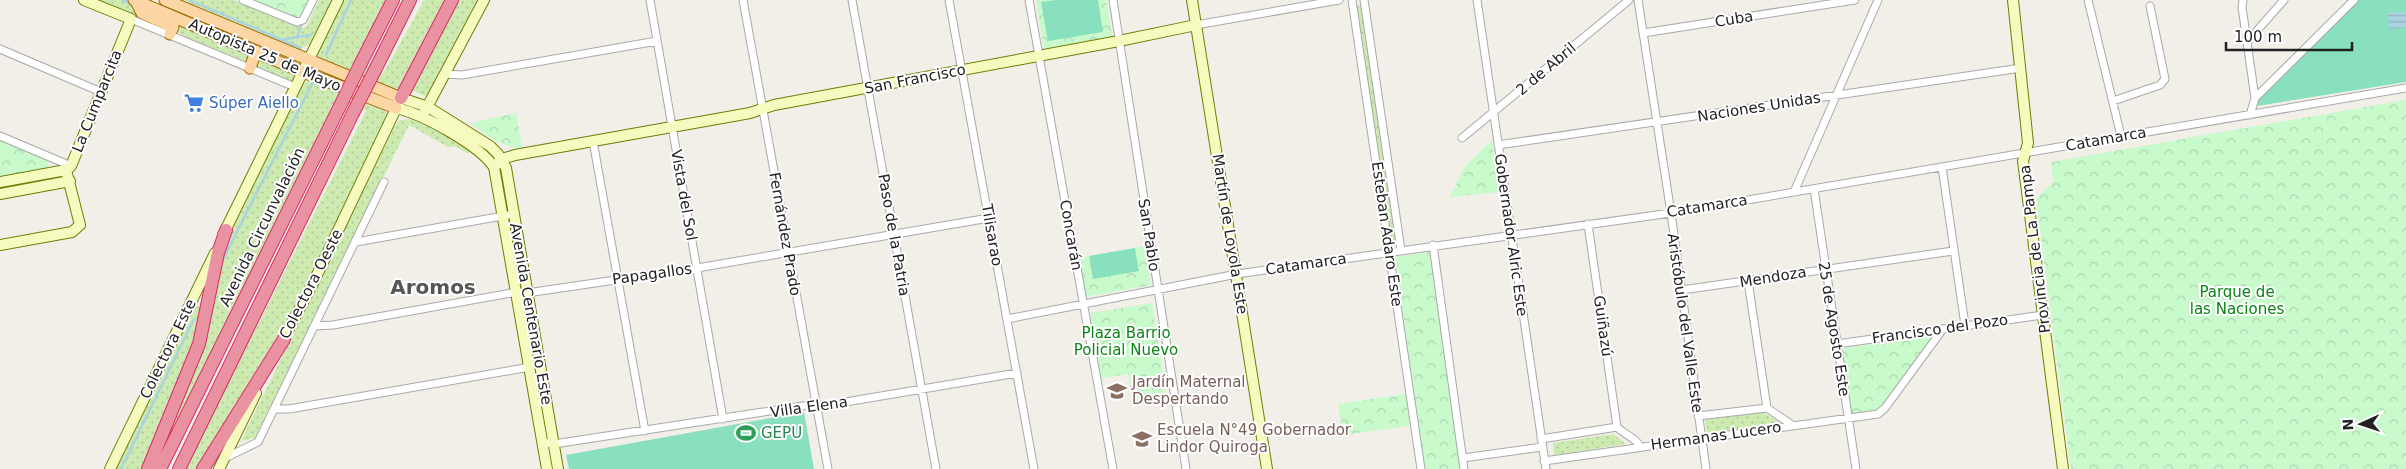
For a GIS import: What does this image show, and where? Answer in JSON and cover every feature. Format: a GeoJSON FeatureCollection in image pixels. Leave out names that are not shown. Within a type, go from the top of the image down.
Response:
{"type":"FeatureCollection","features":[{"type":"Feature","properties":{"kind":"highway","name":"Avenida Circunvalación"},"geometry":{"type":"LineString","coordinates":[[160,469],[393,0]]}},
{"type":"Feature","properties":{"kind":"highway","name":"Avenida Circunvalación"},"geometry":{"type":"LineString","coordinates":[[179,469],[410,0]]}},
{"type":"Feature","properties":{"kind":"highway"},"geometry":{"type":"LineString","coordinates":[[399,103],[452,0]]}},
{"type":"Feature","properties":{"kind":"highway"},"geometry":{"type":"LineString","coordinates":[[148,469],[199,344],[218,253],[226,230]]}},
{"type":"Feature","properties":{"kind":"highway"},"geometry":{"type":"LineString","coordinates":[[203,469],[284,339]]}},
{"type":"Feature","properties":{"kind":"main road","name":"Autopista 25 de Mayo"},"geometry":{"type":"LineString","coordinates":[[135,0],[303,72],[399,103]]}},
{"type":"Feature","properties":{"kind":"main road"},"geometry":{"type":"LineString","coordinates":[[135,0],[142,14],[173,27],[170,34]]}},
{"type":"Feature","properties":{"kind":"main road","name":"Autopista 25 de Mayo"},"geometry":{"type":"LineString","coordinates":[[165,0],[308,60],[399,103]]}},
{"type":"Feature","properties":{"kind":"main road"},"geometry":{"type":"LineString","coordinates":[[250,68],[256,51]]}},
{"type":"Feature","properties":{"kind":"street"},"geometry":{"type":"LineString","coordinates":[[84,0],[295,87]]}},
{"type":"Feature","properties":{"kind":"street"},"geometry":{"type":"LineString","coordinates":[[243,0],[298,22],[304,20],[313,0]]}},
{"type":"Feature","properties":{"kind":"street","name":"Colectora Este"},"geometry":{"type":"LineString","coordinates":[[110,469],[338,0]]}},
{"type":"Feature","properties":{"kind":"street"},"geometry":{"type":"LineString","coordinates":[[422,116],[484,0]]}},
{"type":"Feature","properties":{"kind":"street","name":"Vista del Sol"},"geometry":{"type":"LineString","coordinates":[[650,0],[723,419]]}},
{"type":"Feature","properties":{"kind":"street","name":"Fernández Prado"},"geometry":{"type":"LineString","coordinates":[[742,0],[764,109],[828,469]]}},
{"type":"Feature","properties":{"kind":"street","name":"Paso de la Patria"},"geometry":{"type":"LineString","coordinates":[[852,0],[936,469]]}},
{"type":"Feature","properties":{"kind":"street","name":"Tilisarao"},"geometry":{"type":"LineString","coordinates":[[949,0],[1034,469]]}},
{"type":"Feature","properties":{"kind":"street","name":"Concarán"},"geometry":{"type":"LineString","coordinates":[[1029,0],[1113,469]]}},
{"type":"Feature","properties":{"kind":"street","name":"San Pablo"},"geometry":{"type":"LineString","coordinates":[[1113,0],[1186,469]]}},
{"type":"Feature","properties":{"kind":"street","name":"Martín de Loyola Este"},"geometry":{"type":"LineString","coordinates":[[1192,0],[1267,469]]}},
{"type":"Feature","properties":{"kind":"street","name":"San Francisco"},"geometry":{"type":"LineString","coordinates":[[498,163],[515,155],[764,109],[1196,25],[1339,0]]}},
{"type":"Feature","properties":{"kind":"street","name":"Esteban Adaro Este"},"geometry":{"type":"LineString","coordinates":[[1352,0],[1421,469]]}},
{"type":"Feature","properties":{"kind":"street","name":"Esteban Adaro Este"},"geometry":{"type":"LineString","coordinates":[[1364,0],[1401,250]]}},
{"type":"Feature","properties":{"kind":"street","name":"Gobernador Alric Este"},"geometry":{"type":"LineString","coordinates":[[1477,0],[1510,235],[1546,469]]}},
{"type":"Feature","properties":{"kind":"street","name":"2 de Abril"},"geometry":{"type":"LineString","coordinates":[[1462,138],[1629,0]]}},
{"type":"Feature","properties":{"kind":"street","name":"Aristóbulo del Valle Este"},"geometry":{"type":"LineString","coordinates":[[1638,0],[1671,213],[1706,469]]}},
{"type":"Feature","properties":{"kind":"street","name":"Cuba"},"geometry":{"type":"LineString","coordinates":[[1643,33],[1854,0]]}},
{"type":"Feature","properties":{"kind":"street"},"geometry":{"type":"LineString","coordinates":[[1794,192],[1878,0]]}},
{"type":"Feature","properties":{"kind":"street","name":"Provincia de La Pampa"},"geometry":{"type":"LineString","coordinates":[[2013,0],[2028,143],[2023,161],[2063,469]]}},
{"type":"Feature","properties":{"kind":"street"},"geometry":{"type":"LineString","coordinates":[[2088,0],[2121,136]]}},
{"type":"Feature","properties":{"kind":"street"},"geometry":{"type":"LineString","coordinates":[[2243,0],[2255,98],[2250,115]]}},
{"type":"Feature","properties":{"kind":"street"},"geometry":{"type":"LineString","coordinates":[[2247,42],[2284,0]]}},
{"type":"Feature","properties":{"kind":"street"},"geometry":{"type":"LineString","coordinates":[[2255,98],[2354,0]]}},
{"type":"Feature","properties":{"kind":"street"},"geometry":{"type":"LineString","coordinates":[[2112,101],[2160,84],[2165,79],[2150,6]]}},
{"type":"Feature","properties":{"kind":"street","name":"La Cumparcita"},"geometry":{"type":"LineString","coordinates":[[0,245],[72,232],[78,229],[80,225],[68,168],[131,19]]}},
{"type":"Feature","properties":{"kind":"street"},"geometry":{"type":"LineString","coordinates":[[445,74],[462,75],[657,41]]}},
{"type":"Feature","properties":{"kind":"street"},"geometry":{"type":"LineString","coordinates":[[0,49],[101,92]]}},
{"type":"Feature","properties":{"kind":"street","name":"Naciones Unidas"},"geometry":{"type":"LineString","coordinates":[[1498,145],[2021,68]]}},
{"type":"Feature","properties":{"kind":"street","name":"Catamarca"},"geometry":{"type":"LineString","coordinates":[[1007,319],[1236,274],[1671,213],[2406,88]]}},
{"type":"Feature","properties":{"kind":"street"},"geometry":{"type":"LineString","coordinates":[[399,103],[428,107],[490,146],[498,163]]}},
{"type":"Feature","properties":{"kind":"street"},"geometry":{"type":"LineString","coordinates":[[399,103],[498,163]]}},
{"type":"Feature","properties":{"kind":"street","name":"Colectora Oeste"},"geometry":{"type":"LineString","coordinates":[[219,469],[315,279],[399,103]]}},
{"type":"Feature","properties":{"kind":"street"},"geometry":{"type":"LineString","coordinates":[[0,136],[68,168]]}},
{"type":"Feature","properties":{"kind":"street"},"geometry":{"type":"LineString","coordinates":[[593,141],[645,431]]}},
{"type":"Feature","properties":{"kind":"street","name":"Avenida Centenario Este"},"geometry":{"type":"LineString","coordinates":[[498,163],[508,179],[514,214],[530,367],[547,469]]}},
{"type":"Feature","properties":{"kind":"street","name":"Avenida Centenario Este"},"geometry":{"type":"LineString","coordinates":[[498,163],[503,216],[522,292],[558,469]]}},
{"type":"Feature","properties":{"kind":"street"},"geometry":{"type":"LineString","coordinates":[[1942,167],[1965,325]]}},
{"type":"Feature","properties":{"kind":"street"},"geometry":{"type":"LineString","coordinates":[[0,182],[68,168]]}},
{"type":"Feature","properties":{"kind":"street"},"geometry":{"type":"LineString","coordinates":[[0,194],[70,181]]}},
{"type":"Feature","properties":{"kind":"street"},"geometry":{"type":"LineString","coordinates":[[224,458],[233,452],[258,442],[384,182]]}},
{"type":"Feature","properties":{"kind":"street","name":"25 de Agosto Este"},"geometry":{"type":"LineString","coordinates":[[1814,189],[1856,469]]}},
{"type":"Feature","properties":{"kind":"street"},"geometry":{"type":"LineString","coordinates":[[356,242],[514,214]]}},
{"type":"Feature","properties":{"kind":"street","name":"Papagallos"},"geometry":{"type":"LineString","coordinates":[[314,326],[334,325],[522,292],[697,268],[988,218]]}},
{"type":"Feature","properties":{"kind":"street","name":"Guiñazú"},"geometry":{"type":"LineString","coordinates":[[1588,224],[1618,427]]}},
{"type":"Feature","properties":{"kind":"street"},"geometry":{"type":"LineString","coordinates":[[1433,246],[1464,469]]}},
{"type":"Feature","properties":{"kind":"street","name":"Mendoza"},"geometry":{"type":"LineString","coordinates":[[1682,290],[1953,251]]}},
{"type":"Feature","properties":{"kind":"street"},"geometry":{"type":"LineString","coordinates":[[1748,281],[1767,408]]}},
{"type":"Feature","properties":{"kind":"street","name":"Francisco del Pozo"},"geometry":{"type":"LineString","coordinates":[[1837,344],[2043,315]]}},
{"type":"Feature","properties":{"kind":"street","name":"Hermanas Lucero"},"geometry":{"type":"LineString","coordinates":[[1544,461],[1701,437],[1878,414],[1885,408],[1943,330]]}},
{"type":"Feature","properties":{"kind":"street"},"geometry":{"type":"LineString","coordinates":[[275,409],[289,410],[530,367]]}},
{"type":"Feature","properties":{"kind":"street","name":"Villa Elena"},"geometry":{"type":"LineString","coordinates":[[542,442],[554,444],[816,405],[828,405],[1017,373]]}},
{"type":"Feature","properties":{"kind":"street","name":"Hermanas Lucero"},"geometry":{"type":"LineString","coordinates":[[1698,416],[1767,408],[1792,425]]}},
{"type":"Feature","properties":{"kind":"street"},"geometry":{"type":"LineString","coordinates":[[1541,439],[1618,427]]}},
{"type":"Feature","properties":{"kind":"street","name":"Hermanas Lucero"},"geometry":{"type":"LineString","coordinates":[[1618,427],[1623,433],[1635,438],[1640,446]]}},
{"type":"Feature","properties":{"kind":"street"},"geometry":{"type":"LineString","coordinates":[[1463,458],[1542,447]]}},
{"type":"Feature","properties":{"kind":"green space"},"geometry":{"type":"Polygon","coordinates":[[[97,0],[128,0],[136,13],[166,28],[97,0]]]}},
{"type":"Feature","properties":{"kind":"green space"},"geometry":{"type":"Polygon","coordinates":[[[179,0],[234,0],[303,28],[307,26],[319,0],[332,0],[309,45],[299,49],[179,0]]]}},
{"type":"Feature","properties":{"kind":"green space"},"geometry":{"type":"Polygon","coordinates":[[[254,0],[309,0],[302,15],[296,17],[254,0]]]}},
{"type":"Feature","properties":{"kind":"green space"},"geometry":{"type":"Polygon","coordinates":[[[343,0],[385,0],[356,63],[383,74],[424,0],[444,0],[399,87],[393,90],[319,58],[317,51],[343,0]]]}},
{"type":"Feature","properties":{"kind":"green space"},"geometry":{"type":"Polygon","coordinates":[[[460,0],[477,0],[427,97],[413,91],[413,83],[460,0]]]}},
{"type":"Feature","properties":{"kind":"green space"},"geometry":{"type":"Polygon","coordinates":[[[1036,0],[1106,0],[1113,39],[1044,50],[1036,0]]]}},
{"type":"Feature","properties":{"kind":"green space"},"geometry":{"type":"Polygon","coordinates":[[[1098,0],[1103,32],[1048,41],[1041,2],[1098,0]]]}},
{"type":"Feature","properties":{"kind":"green space"},"geometry":{"type":"Polygon","coordinates":[[[2354,0],[2406,0],[2406,82],[2251,107],[2354,0]]]}},
{"type":"Feature","properties":{"kind":"green space"},"geometry":{"type":"Polygon","coordinates":[[[1361,5],[1397,245],[1392,245],[1356,6],[1361,5]]]}},
{"type":"Feature","properties":{"kind":"green space"},"geometry":{"type":"Polygon","coordinates":[[[146,12],[252,51],[247,62],[185,37],[178,32],[176,25],[146,12]]]}},
{"type":"Feature","properties":{"kind":"green space"},"geometry":{"type":"Polygon","coordinates":[[[259,54],[297,74],[294,82],[256,67],[259,54]]]}},
{"type":"Feature","properties":{"kind":"green space"},"geometry":{"type":"Polygon","coordinates":[[[311,80],[385,108],[388,118],[297,303],[197,469],[185,469],[366,111],[339,99],[157,469],[151,469],[202,344],[225,245],[303,84],[311,80]]]}},
{"type":"Feature","properties":{"kind":"green space","name":"Parque de las Naciones"},"geometry":{"type":"Polygon","coordinates":[[[2406,100],[2406,469],[2071,469],[2036,199],[2053,182],[2051,162],[2406,100]]]}},
{"type":"Feature","properties":{"kind":"green space"},"geometry":{"type":"Polygon","coordinates":[[[516,113],[522,148],[507,146],[494,140],[470,123],[516,113]]]}},
{"type":"Feature","properties":{"kind":"green space"},"geometry":{"type":"Polygon","coordinates":[[[412,119],[433,125],[471,151],[468,154],[455,146],[448,147],[409,125],[255,438],[241,441],[395,125],[400,120],[412,119]]]}},
{"type":"Feature","properties":{"kind":"green space"},"geometry":{"type":"Polygon","coordinates":[[[0,140],[48,161],[49,169],[0,177],[0,140]]]}},
{"type":"Feature","properties":{"kind":"green space"},"geometry":{"type":"Polygon","coordinates":[[[1492,140],[1499,192],[1450,197],[1465,166],[1492,140]]]}},
{"type":"Feature","properties":{"kind":"green space","name":"Plaza Barrio Policial Nuevo"},"geometry":{"type":"Polygon","coordinates":[[[1144,246],[1151,285],[1085,297],[1079,258],[1144,246]]]}},
{"type":"Feature","properties":{"kind":"green space"},"geometry":{"type":"Polygon","coordinates":[[[1135,248],[1139,271],[1093,279],[1089,256],[1135,248]]]}},
{"type":"Feature","properties":{"kind":"green space"},"geometry":{"type":"Polygon","coordinates":[[[1430,252],[1460,469],[1425,469],[1395,257],[1430,252]]]}},
{"type":"Feature","properties":{"kind":"green space","name":"Plaza Barrio Policial Nuevo"},"geometry":{"type":"Polygon","coordinates":[[[1152,303],[1167,399],[1133,405],[1128,374],[1101,378],[1090,313],[1152,303]]]}},
{"type":"Feature","properties":{"kind":"green space"},"geometry":{"type":"Polygon","coordinates":[[[197,306],[202,308],[194,344],[143,469],[115,469],[193,309],[197,306]]]}},
{"type":"Feature","properties":{"kind":"green space"},"geometry":{"type":"Polygon","coordinates":[[[1932,337],[1877,412],[1851,414],[1842,348],[1932,337]]]}},
{"type":"Feature","properties":{"kind":"green space"},"geometry":{"type":"Polygon","coordinates":[[[1406,394],[1410,426],[1343,435],[1338,404],[1406,394]]]}},
{"type":"Feature","properties":{"kind":"green space","name":"GEPU"},"geometry":{"type":"Polygon","coordinates":[[[804,412],[814,469],[569,469],[566,455],[804,412]]]}},
{"type":"Feature","properties":{"kind":"green space"},"geometry":{"type":"Polygon","coordinates":[[[1761,412],[1783,424],[1707,433],[1705,419],[1761,412]]]}},
{"type":"Feature","properties":{"kind":"green space"},"geometry":{"type":"Polygon","coordinates":[[[1613,434],[1626,444],[1554,455],[1553,443],[1613,434]]]}},
{"type":"Feature","properties":{"kind":"water"},"geometry":{"type":"Polygon","coordinates":[[[2406,12],[2406,28],[2389,29],[2388,13],[2406,12]]]}},
{"type":"Feature","properties":{"kind":"waterway"},"geometry":{"type":"LineString","coordinates":[[122,0],[129,3]]}},
{"type":"Feature","properties":{"kind":"waterway"},"geometry":{"type":"LineString","coordinates":[[189,0],[301,48]]}},
{"type":"Feature","properties":{"kind":"waterway"},"geometry":{"type":"LineString","coordinates":[[326,55],[351,0]]}},
{"type":"Feature","properties":{"kind":"waterway"},"geometry":{"type":"LineString","coordinates":[[297,37],[302,23]]}},
{"type":"Feature","properties":{"kind":"waterway"},"geometry":{"type":"LineString","coordinates":[[285,39],[311,35]]}},
{"type":"Feature","properties":{"kind":"waterway"},"geometry":{"type":"LineString","coordinates":[[223,44],[249,55]]}},
{"type":"Feature","properties":{"kind":"waterway"},"geometry":{"type":"LineString","coordinates":[[222,261],[313,82]]}},
{"type":"Feature","properties":{"kind":"waterway"},"geometry":{"type":"LineString","coordinates":[[121,469],[194,319]]}},
{"type":"Feature","properties":{"kind":"place","name":"Súper Aiello"},"geometry":{"type":"Point","coordinates":[194,103]}},
{"type":"Feature","properties":{"kind":"place","name":"Jardín Maternal Despertando"},"geometry":{"type":"Point","coordinates":[1117,391]}},
{"type":"Feature","properties":{"kind":"place","name":"GEPU"},"geometry":{"type":"Point","coordinates":[746,433]}},
{"type":"Feature","properties":{"kind":"place","name":"Escuela N°49 Gobernador Lindor Quiroga"},"geometry":{"type":"Point","coordinates":[1142,439]}},
{"type":"Feature","properties":{"kind":"district","name":"Aromos"},"geometry":{"type":"Point","coordinates":[433,287]}}]}
